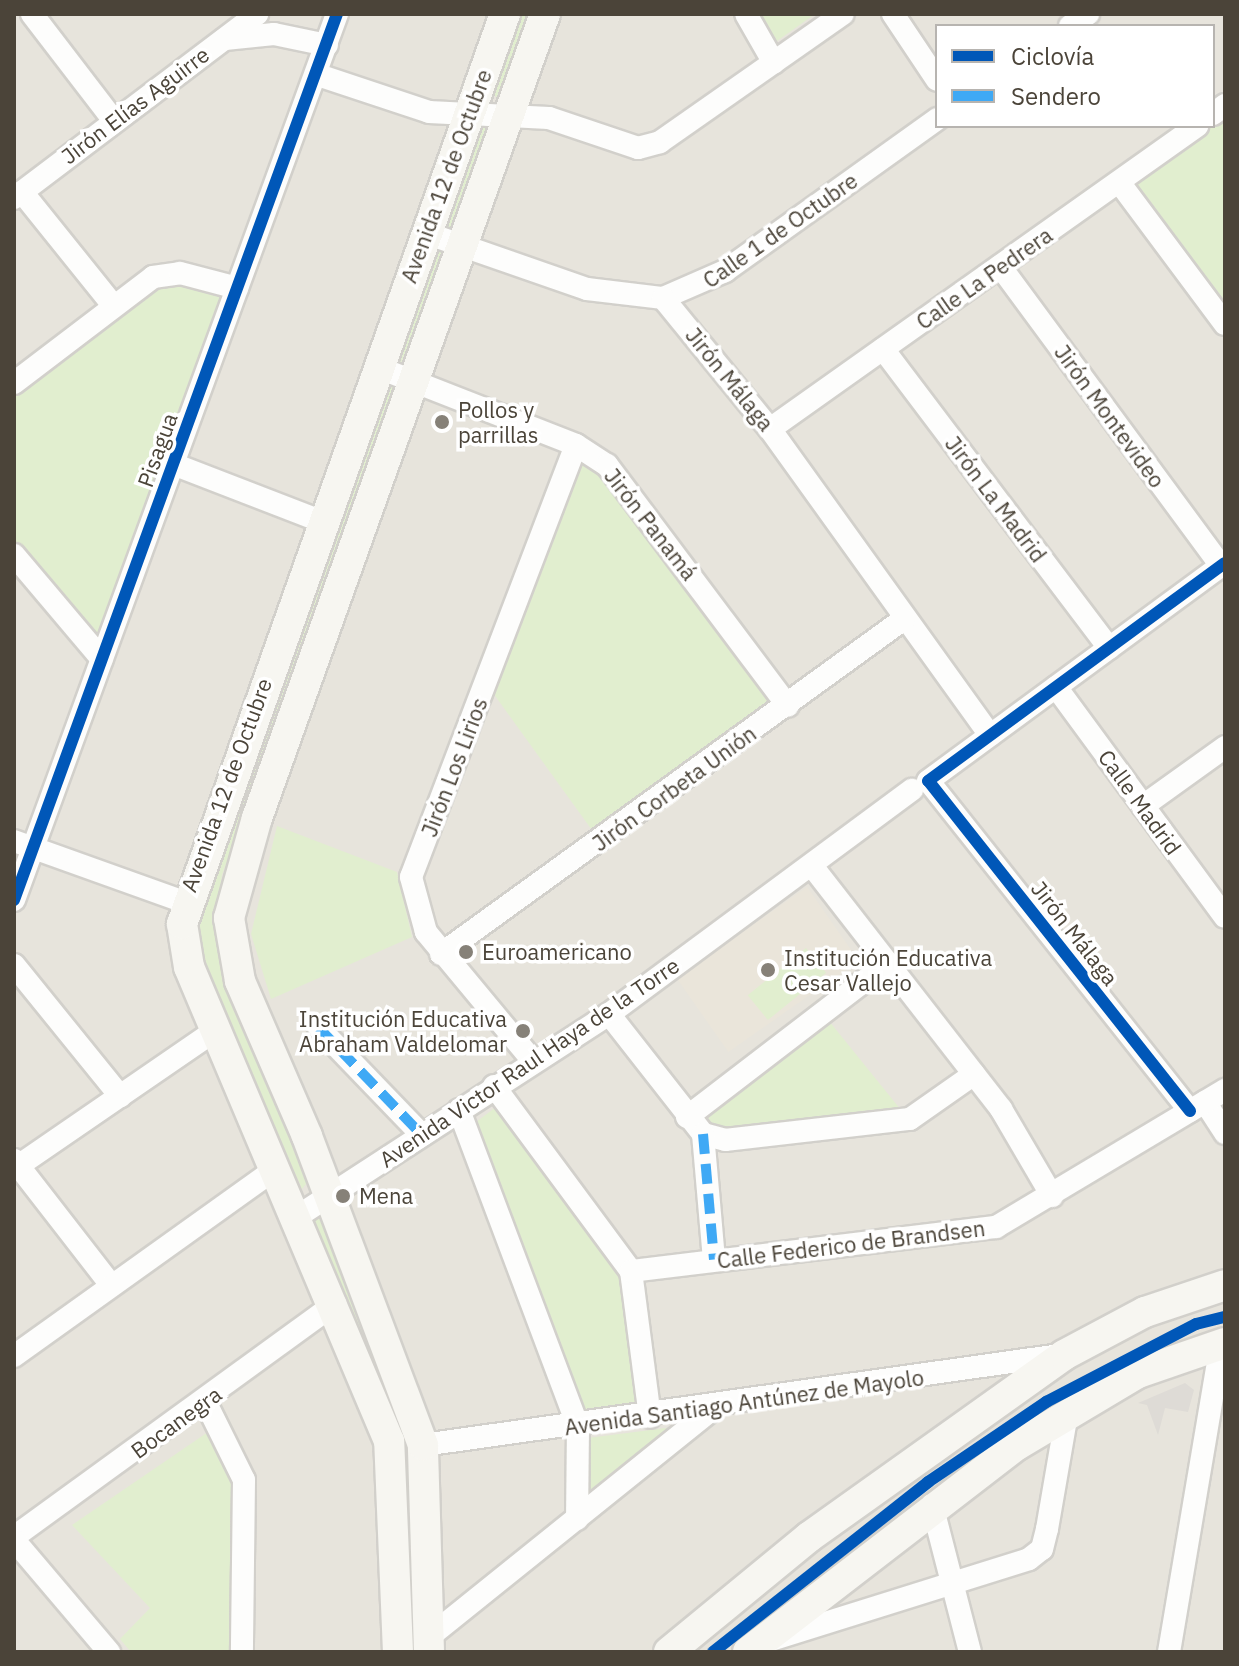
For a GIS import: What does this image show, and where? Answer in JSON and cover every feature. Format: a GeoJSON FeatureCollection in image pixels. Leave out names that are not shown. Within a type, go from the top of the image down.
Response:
{"type":"FeatureCollection","features":[{"type":"Feature","properties":{"kind":"main road","name":"Avenida 12 de Octubre"},"geometry":{"type":"LineString","coordinates":[[398,1652],[389,1441],[335,1304],[216,1030],[183,946],[184,902],[505,14]]}},
{"type":"Feature","properties":{"kind":"main road","name":"Avenida 12 de Octubre"},"geometry":{"type":"LineString","coordinates":[[429,1645],[423,1445],[330,1195],[240,981],[229,918],[257,818],[545,14]]}},
{"type":"Feature","properties":{"kind":"main road","name":"Avenida Santiago Antúnez de Mayolo"},"geometry":{"type":"LineString","coordinates":[[669,1652],[809,1537],[1064,1355],[1145,1312],[1220,1283]]}},
{"type":"Feature","properties":{"kind":"main road"},"geometry":{"type":"LineString","coordinates":[[752,1648],[932,1505],[1067,1413],[1138,1373],[1223,1343]]}},
{"type":"Feature","properties":{"kind":"street"},"geometry":{"type":"LineString","coordinates":[[32,14],[114,121]]}},
{"type":"Feature","properties":{"kind":"street","name":"Jirón Elías Aguirre"},"geometry":{"type":"LineString","coordinates":[[18,195],[257,14]]}},
{"type":"Feature","properties":{"kind":"street","name":"Pisagua"},"geometry":{"type":"LineString","coordinates":[[14,900],[24,845],[102,659],[318,75],[337,14]]}},
{"type":"Feature","properties":{"kind":"street"},"geometry":{"type":"LineString","coordinates":[[746,14],[774,63]]}},
{"type":"Feature","properties":{"kind":"street"},"geometry":{"type":"LineString","coordinates":[[318,75],[429,112],[549,118],[638,148],[660,142],[843,14]]}},
{"type":"Feature","properties":{"kind":"street"},"geometry":{"type":"LineString","coordinates":[[893,14],[935,77]]}},
{"type":"Feature","properties":{"kind":"street"},"geometry":{"type":"LineString","coordinates":[[224,39],[274,34],[327,45]]}},
{"type":"Feature","properties":{"kind":"street","name":"Calle 1 de Octubre"},"geometry":{"type":"LineString","coordinates":[[426,233],[611,295],[663,298],[725,271],[935,120]]}},
{"type":"Feature","properties":{"kind":"street","name":"Calle La Pedrera"},"geometry":{"type":"LineString","coordinates":[[770,429],[1194,128]]}},
{"type":"Feature","properties":{"kind":"street"},"geometry":{"type":"LineString","coordinates":[[1119,182],[1225,324]]}},
{"type":"Feature","properties":{"kind":"street"},"geometry":{"type":"LineString","coordinates":[[18,195],[113,305]]}},
{"type":"Feature","properties":{"kind":"street","name":"Jirón Montevideo"},"geometry":{"type":"LineString","coordinates":[[1000,266],[1223,565]]}},
{"type":"Feature","properties":{"kind":"street"},"geometry":{"type":"LineString","coordinates":[[14,383],[153,277],[180,273],[237,288]]}},
{"type":"Feature","properties":{"kind":"street","name":"Jirón Málaga"},"geometry":{"type":"LineString","coordinates":[[663,298],[770,429],[990,735]]}},
{"type":"Feature","properties":{"kind":"street","name":"Jirón La Madrid"},"geometry":{"type":"LineString","coordinates":[[883,349],[1109,648]]}},
{"type":"Feature","properties":{"kind":"street","name":"Jirón Panamá"},"geometry":{"type":"LineString","coordinates":[[377,367],[576,445],[626,485],[788,706]]}},
{"type":"Feature","properties":{"kind":"street","name":"Jirón Los Lirios"},"geometry":{"type":"LineString","coordinates":[[533,1061],[441,954],[417,917],[411,877],[576,445]]}},
{"type":"Feature","properties":{"kind":"street"},"geometry":{"type":"LineString","coordinates":[[173,464],[321,521]]}},
{"type":"Feature","properties":{"kind":"street"},"geometry":{"type":"LineString","coordinates":[[14,555],[102,659]]}},
{"type":"Feature","properties":{"kind":"street","name":"Avenida Victor Raul Haya de la Torre"},"geometry":{"type":"LineString","coordinates":[[298,1216],[609,1014],[1223,565]]}},
{"type":"Feature","properties":{"kind":"street","name":"Jirón Corbeta Unión"},"geometry":{"type":"LineString","coordinates":[[441,954],[788,706],[904,619]]}},
{"type":"Feature","properties":{"kind":"street","name":"Calle Madrid"},"geometry":{"type":"LineString","coordinates":[[1056,687],[1225,917]]}},
{"type":"Feature","properties":{"kind":"street"},"geometry":{"type":"LineString","coordinates":[[1143,806],[1225,747]]}},
{"type":"Feature","properties":{"kind":"street","name":"Jirón Málaga"},"geometry":{"type":"LineString","coordinates":[[920,785],[1197,1106],[1225,1133]]}},
{"type":"Feature","properties":{"kind":"street"},"geometry":{"type":"LineString","coordinates":[[24,845],[184,902]]}},
{"type":"Feature","properties":{"kind":"street"},"geometry":{"type":"LineString","coordinates":[[812,866],[974,1074],[1052,1196]]}},
{"type":"Feature","properties":{"kind":"street"},"geometry":{"type":"LineString","coordinates":[[687,1117],[888,963]]}},
{"type":"Feature","properties":{"kind":"street"},"geometry":{"type":"LineString","coordinates":[[14,965],[120,1096]]}},
{"type":"Feature","properties":{"kind":"street"},"geometry":{"type":"LineString","coordinates":[[609,1014],[687,1117],[703,1134],[725,1140],[910,1119],[974,1074]]}},
{"type":"Feature","properties":{"kind":"street"},"geometry":{"type":"LineString","coordinates":[[319,1028],[421,1134]]}},
{"type":"Feature","properties":{"kind":"street"},"geometry":{"type":"LineString","coordinates":[[111,1285],[16,1163],[216,1030]]}},
{"type":"Feature","properties":{"kind":"street"},"geometry":{"type":"LineString","coordinates":[[494,1086],[631,1271],[650,1417]]}},
{"type":"Feature","properties":{"kind":"street","name":"Calle Federico de Brandsen"},"geometry":{"type":"LineString","coordinates":[[631,1271],[996,1227],[1225,1090]]}},
{"type":"Feature","properties":{"kind":"street"},"geometry":{"type":"LineString","coordinates":[[459,1110],[578,1426],[577,1519]]}},
{"type":"Feature","properties":{"kind":"street"},"geometry":{"type":"LineString","coordinates":[[703,1134],[714,1260]]}},
{"type":"Feature","properties":{"kind":"street"},"geometry":{"type":"LineString","coordinates":[[14,1356],[277,1168]]}},
{"type":"Feature","properties":{"kind":"street","name":"Bocanegra"},"geometry":{"type":"LineString","coordinates":[[14,1538],[335,1304]]}},
{"type":"Feature","properties":{"kind":"street"},"geometry":{"type":"LineString","coordinates":[[1169,1652],[1223,1343]]}},
{"type":"Feature","properties":{"kind":"street","name":"Avenida Santiago Antúnez de Mayolo"},"geometry":{"type":"LineString","coordinates":[[423,1445],[650,1417],[1064,1355]]}},
{"type":"Feature","properties":{"kind":"street"},"geometry":{"type":"LineString","coordinates":[[205,1401],[244,1480],[242,1652]]}},
{"type":"Feature","properties":{"kind":"street"},"geometry":{"type":"LineString","coordinates":[[429,1645],[714,1408]]}},
{"type":"Feature","properties":{"kind":"street"},"geometry":{"type":"LineString","coordinates":[[752,1648],[954,1586],[1042,1549],[1067,1413]]}},
{"type":"Feature","properties":{"kind":"street"},"geometry":{"type":"LineString","coordinates":[[932,1505],[970,1652]]}},
{"type":"Feature","properties":{"kind":"street"},"geometry":{"type":"LineString","coordinates":[[14,1538],[109,1652]]}},
{"type":"Feature","properties":{"kind":"shaded area"},"geometry":{"type":"Polygon","coordinates":[[[14,14],[1225,14],[1225,1652],[14,1652],[14,14]]]}},
{"type":"Feature","properties":{"kind":"shaded area","name":"Institución Educativa Cesar Vallejo"},"geometry":{"type":"Polygon","coordinates":[[[807,887],[859,961],[728,1052],[677,978],[807,887]]]}},
{"type":"Feature","properties":{"kind":"green space"},"geometry":{"type":"Polygon","coordinates":[[[521,14],[531,14],[497,98],[492,92],[521,14]]]}},
{"type":"Feature","properties":{"kind":"green space"},"geometry":{"type":"Polygon","coordinates":[[[751,14],[815,14],[777,41],[767,39],[751,14]]]}},
{"type":"Feature","properties":{"kind":"green space"},"geometry":{"type":"Polygon","coordinates":[[[1225,111],[1225,310],[1127,182],[1202,128],[1215,128],[1215,118],[1225,111]]]}},
{"type":"Feature","properties":{"kind":"green space"},"geometry":{"type":"Polygon","coordinates":[[[488,127],[452,232],[446,231],[479,128],[488,127]]]}},
{"type":"Feature","properties":{"kind":"green space"},"geometry":{"type":"Polygon","coordinates":[[[440,245],[445,251],[399,368],[395,362],[440,245]]]}},
{"type":"Feature","properties":{"kind":"green space"},"geometry":{"type":"Polygon","coordinates":[[[179,279],[218,288],[225,302],[102,633],[92,637],[14,544],[14,393],[154,284],[179,279]]]}},
{"type":"Feature","properties":{"kind":"green space"},"geometry":{"type":"Polygon","coordinates":[[[387,381],[396,386],[222,875],[216,917],[231,1002],[310,1179],[302,1189],[192,937],[387,381]]]}},
{"type":"Feature","properties":{"kind":"green space"},"geometry":{"type":"Polygon","coordinates":[[[581,463],[595,469],[774,702],[597,837],[493,693],[581,463]]]}},
{"type":"Feature","properties":{"kind":"green space"},"geometry":{"type":"Polygon","coordinates":[[[277,826],[397,872],[412,937],[271,999],[251,934],[277,826]]]}},
{"type":"Feature","properties":{"kind":"green space"},"geometry":{"type":"Polygon","coordinates":[[[806,948],[826,973],[768,1020],[748,995],[806,948]]]}},
{"type":"Feature","properties":{"kind":"green space"},"geometry":{"type":"Polygon","coordinates":[[[829,1021],[901,1110],[718,1132],[703,1117],[829,1021]]]}},
{"type":"Feature","properties":{"kind":"green space"},"geometry":{"type":"Polygon","coordinates":[[[500,1104],[627,1279],[644,1410],[589,1420],[476,1122],[500,1104]]]}},
{"type":"Feature","properties":{"kind":"green space"},"geometry":{"type":"Polygon","coordinates":[[[323,1216],[410,1435],[420,1652],[407,1652],[399,1438],[314,1221],[323,1216]]]}},
{"type":"Feature","properties":{"kind":"green space"},"geometry":{"type":"Polygon","coordinates":[[[674,1427],[588,1494],[588,1438],[674,1427]]]}},
{"type":"Feature","properties":{"kind":"green space"},"geometry":{"type":"Polygon","coordinates":[[[208,1432],[234,1478],[235,1652],[131,1652],[120,1639],[150,1608],[72,1525],[208,1432]]]}},
{"type":"Feature","properties":{"kind":"building"},"geometry":{"type":"Polygon","coordinates":[[[1185,1383],[1194,1390],[1188,1412],[1165,1408],[1158,1435],[1147,1405],[1138,1403],[1185,1383]]]}},
{"type":"Feature","properties":{"kind":"marked path"},"geometry":{"type":"LineString","coordinates":[[319,1028],[421,1134]]}},
{"type":"Feature","properties":{"kind":"marked path"},"geometry":{"type":"LineString","coordinates":[[703,1134],[714,1260]]}},
{"type":"Feature","properties":{"kind":"cycle path"},"geometry":{"type":"LineString","coordinates":[[14,900],[337,14]]}},
{"type":"Feature","properties":{"kind":"cycle path"},"geometry":{"type":"LineString","coordinates":[[1190,1111],[928,781],[1225,563]]}},
{"type":"Feature","properties":{"kind":"cycle path"},"geometry":{"type":"LineString","coordinates":[[713,1652],[928,1482],[1046,1402],[1196,1324],[1225,1317]]}},
{"type":"Feature","properties":{"kind":"place","name":"Pollos y parrillas"},"geometry":{"type":"Point","coordinates":[442,422]}},
{"type":"Feature","properties":{"kind":"place","name":"Euroamericano"},"geometry":{"type":"Point","coordinates":[466,952]}},
{"type":"Feature","properties":{"kind":"place","name":"Institución Educativa Cesar Vallejo"},"geometry":{"type":"Point","coordinates":[768,970]}},
{"type":"Feature","properties":{"kind":"place","name":"Institución Educativa Abraham Valdelomar"},"geometry":{"type":"Point","coordinates":[523,1031]}},
{"type":"Feature","properties":{"kind":"place","name":"Mena"},"geometry":{"type":"Point","coordinates":[343,1196]}}]}
